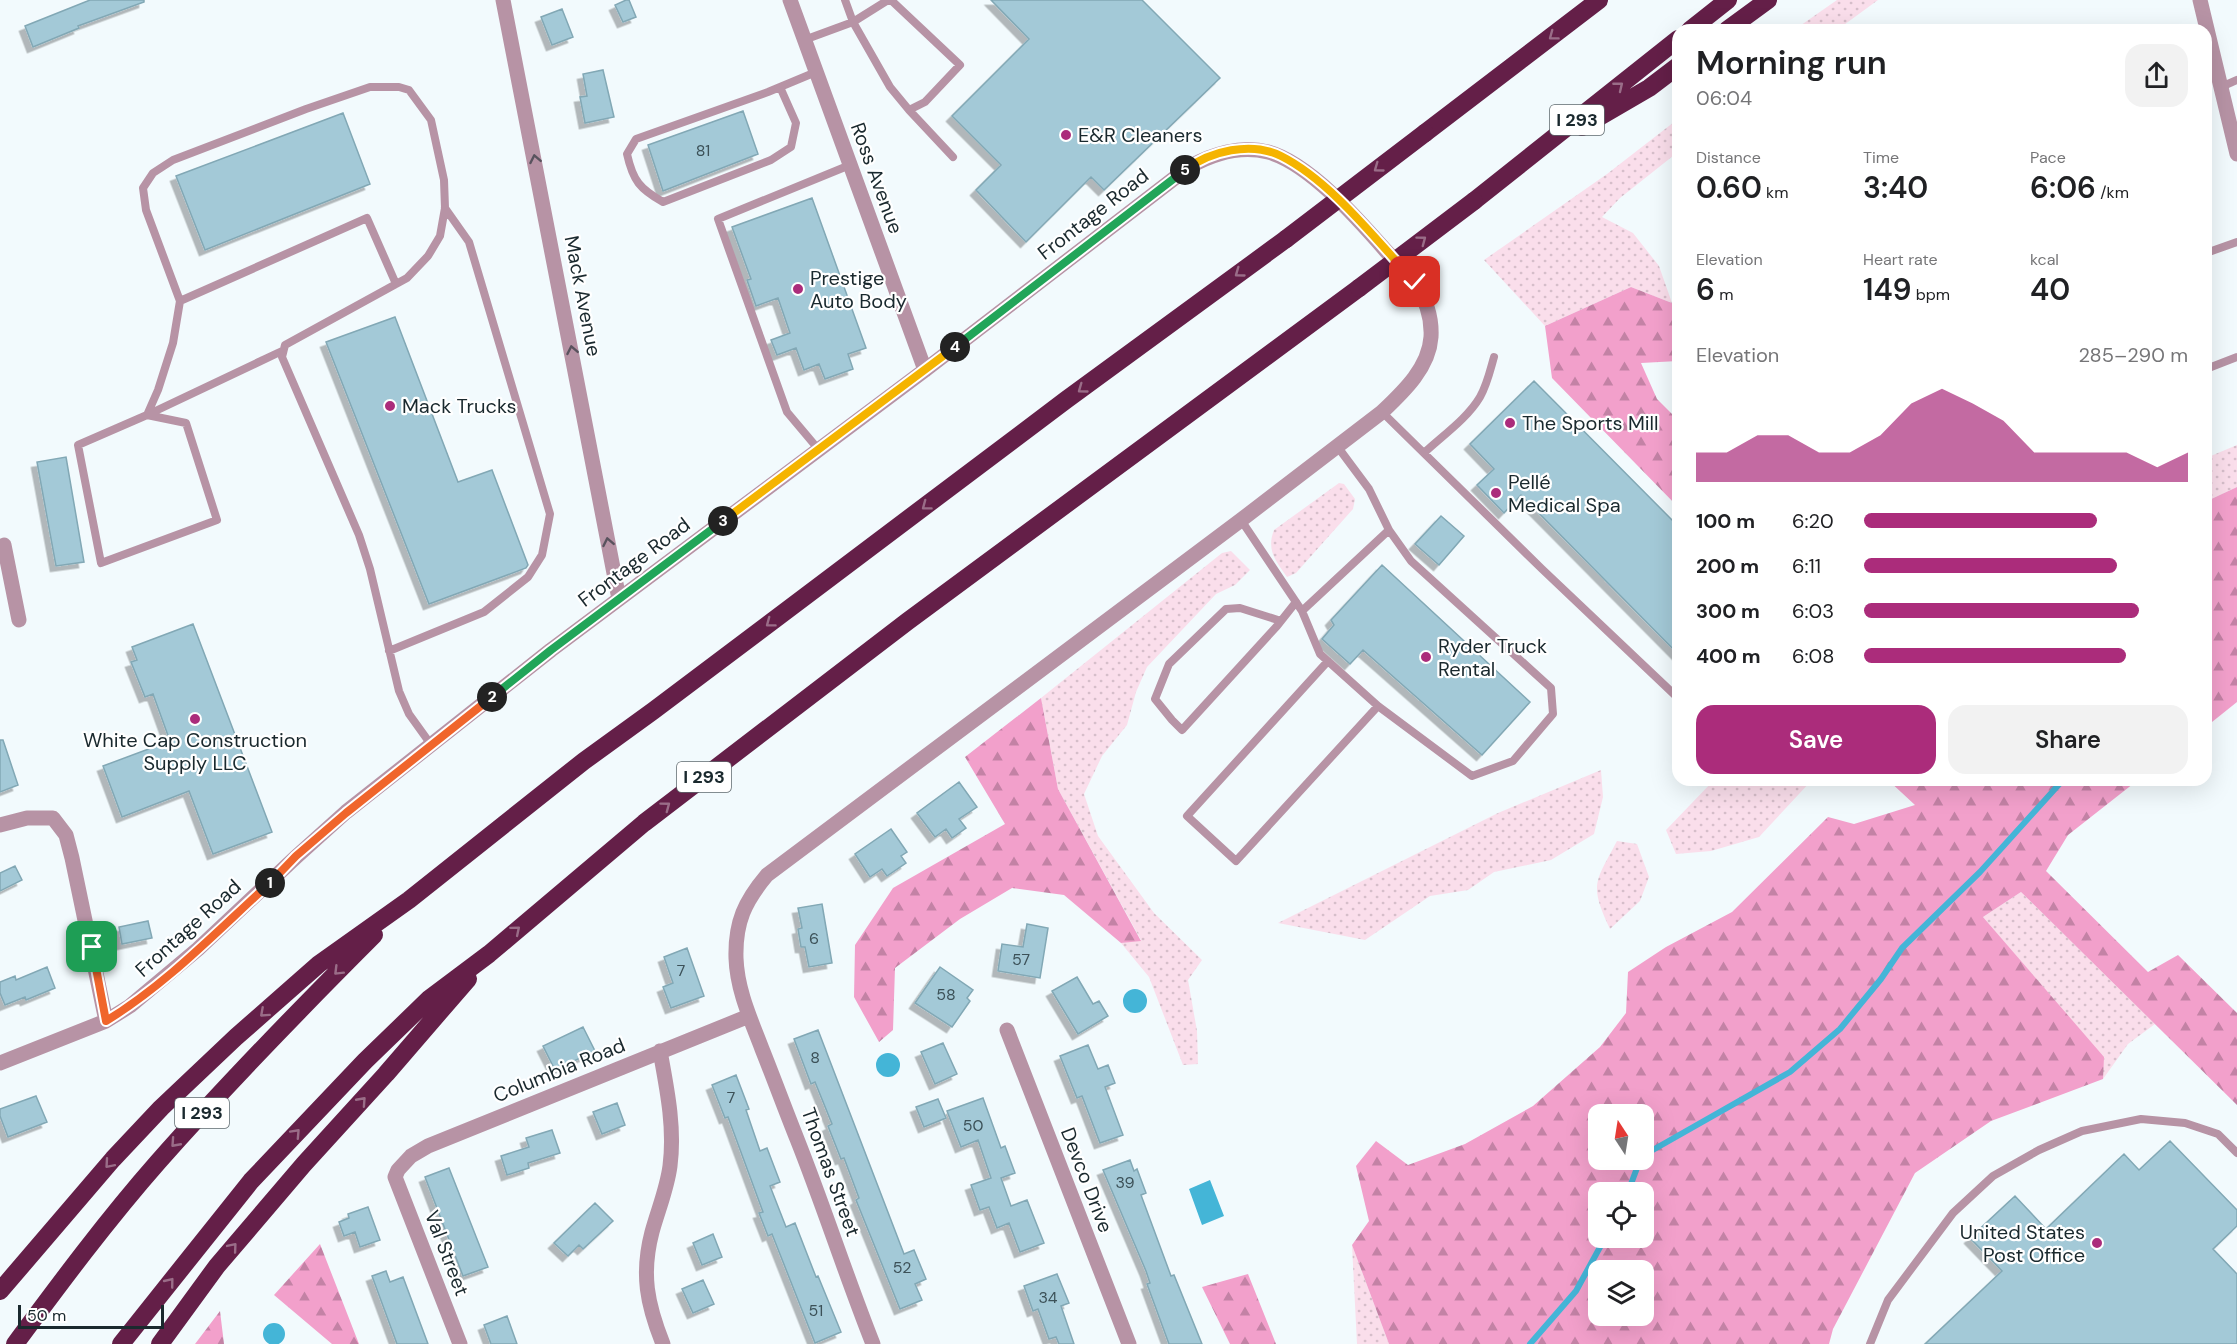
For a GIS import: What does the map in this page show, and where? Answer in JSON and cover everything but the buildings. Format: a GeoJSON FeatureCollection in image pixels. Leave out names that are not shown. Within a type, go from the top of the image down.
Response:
{"type":"FeatureCollection","features":[{"type":"Feature","properties":{"kind":"highway","name":"I 293"},"geometry":{"type":"LineString","coordinates":[[15,1344],[90,1243],[157,1163],[234,1079],[409,900],[584,761],[1286,239],[1599,0]]}},
{"type":"Feature","properties":{"kind":"highway"},"geometry":{"type":"LineString","coordinates":[[1698,24],[1728,0]]}},
{"type":"Feature","properties":{"kind":"highway"},"geometry":{"type":"LineString","coordinates":[[1735,24],[1768,0]]}},
{"type":"Feature","properties":{"kind":"highway","name":"I 293"},"geometry":{"type":"LineString","coordinates":[[121,1344],[251,1181],[303,1125],[429,999],[489,954],[644,823],[908,621],[1474,201],[1672,44]]}},
{"type":"Feature","properties":{"kind":"highway"},"geometry":{"type":"LineString","coordinates":[[1524,162],[1649,88],[1672,71]]}},
{"type":"Feature","properties":{"kind":"highway"},"geometry":{"type":"LineString","coordinates":[[0,1291],[113,1159],[161,1108],[236,1037],[319,964],[409,900]]}},
{"type":"Feature","properties":{"kind":"highway"},"geometry":{"type":"LineString","coordinates":[[160,1344],[231,1249],[489,954]]}},
{"type":"Feature","properties":{"kind":"street","name":"Mack Avenue"},"geometry":{"type":"LineString","coordinates":[[503,0],[619,599]]}},
{"type":"Feature","properties":{"kind":"street","name":"Ross Avenue"},"geometry":{"type":"LineString","coordinates":[[790,0],[925,370]]}},
{"type":"Feature","properties":{"kind":"street"},"geometry":{"type":"LineString","coordinates":[[2200,0],[2206,24]]}},
{"type":"Feature","properties":{"kind":"street"},"geometry":{"type":"LineString","coordinates":[[2212,50],[2237,154]]}},
{"type":"Feature","properties":{"kind":"street","name":"Frontage Road"},"geometry":{"type":"LineString","coordinates":[[0,1063],[106,1021],[130,1006],[198,949],[330,827],[551,650],[925,370],[1189,167],[1204,158],[1217,154],[1251,148],[1281,156],[1311,177],[1349,210],[1415,282],[1422,295],[1431,325],[1429,347],[1422,366],[1400,395],[1382,412],[767,875],[747,901],[737,936],[738,977],[749,1016]]}},
{"type":"Feature","properties":{"kind":"street"},"geometry":{"type":"LineString","coordinates":[[4,545],[5,586],[19,620]]}},
{"type":"Feature","properties":{"kind":"street"},"geometry":{"type":"LineString","coordinates":[[0,825],[27,818],[53,818],[66,835],[106,1021]]}},
{"type":"Feature","properties":{"kind":"street","name":"Columbia Road"},"geometry":{"type":"LineString","coordinates":[[395,1177],[398,1170],[411,1156],[428,1146],[749,1016]]}},
{"type":"Feature","properties":{"kind":"street","name":"Thomas Street"},"geometry":{"type":"LineString","coordinates":[[749,1016],[820,1197],[849,1284],[873,1344]]}},
{"type":"Feature","properties":{"kind":"street","name":"Devco Drive"},"geometry":{"type":"LineString","coordinates":[[1006,1030],[1129,1344]]}},
{"type":"Feature","properties":{"kind":"street"},"geometry":{"type":"LineString","coordinates":[[660,1052],[671,1121],[670,1155],[665,1187],[647,1254],[645,1276],[648,1299],[663,1344]]}},
{"type":"Feature","properties":{"kind":"street","name":"Val Street"},"geometry":{"type":"LineString","coordinates":[[395,1177],[460,1344]]}},
{"type":"Feature","properties":{"kind":"lane"},"geometry":{"type":"LineString","coordinates":[[845,0],[853,22],[890,87],[909,111],[953,157]]}},
{"type":"Feature","properties":{"kind":"lane"},"geometry":{"type":"LineString","coordinates":[[804,40],[853,22],[890,0],[960,65],[925,102],[909,111]]}},
{"type":"Feature","properties":{"kind":"lane"},"geometry":{"type":"LineString","coordinates":[[780,87],[795,123],[791,147],[771,160],[663,202],[645,192],[632,174],[627,154],[636,139],[816,72]]}},
{"type":"Feature","properties":{"kind":"lane"},"geometry":{"type":"LineString","coordinates":[[2221,87],[2237,81]]}},
{"type":"Feature","properties":{"kind":"lane"},"geometry":{"type":"LineString","coordinates":[[147,416],[159,390],[173,343],[180,301],[146,210],[142,188],[153,173],[173,160],[370,87],[399,87],[409,90],[430,120],[444,180],[445,208],[440,236],[428,256],[407,278],[285,345],[282,357],[359,535],[370,569],[399,691],[415,724],[432,746]]}},
{"type":"Feature","properties":{"kind":"lane"},"geometry":{"type":"LineString","coordinates":[[819,450],[787,412],[718,219],[850,165]]}},
{"type":"Feature","properties":{"kind":"lane"},"geometry":{"type":"LineString","coordinates":[[389,651],[484,612],[528,577],[542,555],[550,514],[469,242],[445,208]]}},
{"type":"Feature","properties":{"kind":"lane"},"geometry":{"type":"LineString","coordinates":[[180,301],[367,218],[396,284]]}},
{"type":"Feature","properties":{"kind":"lane"},"geometry":{"type":"LineString","coordinates":[[2212,250],[2237,242]]}},
{"type":"Feature","properties":{"kind":"lane"},"geometry":{"type":"LineString","coordinates":[[147,416],[186,423],[217,520],[101,563],[78,446],[147,416],[282,351]]}},
{"type":"Feature","properties":{"kind":"lane"},"geometry":{"type":"LineString","coordinates":[[1424,453],[1471,410],[1479,399],[1494,357]]}},
{"type":"Feature","properties":{"kind":"lane"},"geometry":{"type":"LineString","coordinates":[[2212,367],[2237,357]]}},
{"type":"Feature","properties":{"kind":"lane"},"geometry":{"type":"LineString","coordinates":[[1382,412],[1672,692]]}},
{"type":"Feature","properties":{"kind":"lane"},"geometry":{"type":"LineString","coordinates":[[1241,520],[1302,611],[1320,654],[1378,706],[1472,776],[1513,761],[1553,714],[1551,688],[1411,561],[1389,530],[1369,489],[1337,446]]}},
{"type":"Feature","properties":{"kind":"lane"},"geometry":{"type":"LineString","coordinates":[[1302,611],[1389,530]]}},
{"type":"Feature","properties":{"kind":"lane"},"geometry":{"type":"LineString","coordinates":[[1281,621],[1240,608],[1226,609],[1169,664],[1155,699],[1182,730],[1281,621],[1296,602]]}},
{"type":"Feature","properties":{"kind":"lane"},"geometry":{"type":"LineString","coordinates":[[1328,661],[1187,816],[1236,861],[1378,706]]}},
{"type":"Feature","properties":{"kind":"lane"},"geometry":{"type":"LineString","coordinates":[[1870,1344],[1888,1300],[1953,1213],[1994,1176],[2039,1150],[2082,1131],[2141,1119],[2185,1123],[2218,1134],[2237,1154]]}},
{"type":"Feature","properties":{"kind":"shaded area"},"geometry":{"type":"Polygon","coordinates":[[[1837,0],[1878,0],[1845,24],[1803,24],[1837,0]]]}},
{"type":"Feature","properties":{"kind":"shaded area"},"geometry":{"type":"Polygon","coordinates":[[[1672,124],[1672,157],[1620,198],[1602,217],[1633,233],[1659,266],[1672,303],[1631,287],[1545,326],[1484,260],[1607,174],[1672,124]]]}},
{"type":"Feature","properties":{"kind":"shaded area"},"geometry":{"type":"Polygon","coordinates":[[[2237,445],[2237,487],[2212,499],[2212,455],[2237,445]]]}},
{"type":"Feature","properties":{"kind":"shaded area"},"geometry":{"type":"Polygon","coordinates":[[[1339,483],[1344,484],[1355,499],[1353,509],[1296,573],[1287,577],[1272,549],[1274,530],[1339,483]]]}},
{"type":"Feature","properties":{"kind":"shaded area"},"geometry":{"type":"Polygon","coordinates":[[[1231,551],[1250,570],[1235,585],[1216,594],[1147,667],[1136,692],[1127,725],[1102,756],[1084,794],[1098,836],[1154,913],[1202,960],[1188,980],[1197,1031],[1198,1064],[1183,1065],[1149,977],[1121,943],[1141,940],[1058,789],[1041,698],[1222,553],[1231,551]]]}},
{"type":"Feature","properties":{"kind":"shaded area"},"geometry":{"type":"Polygon","coordinates":[[[1601,770],[1603,797],[1594,834],[1551,860],[1494,872],[1468,890],[1430,896],[1365,940],[1278,923],[1498,813],[1601,770]]]}},
{"type":"Feature","properties":{"kind":"shaded area"},"geometry":{"type":"Polygon","coordinates":[[[1708,786],[1806,786],[1759,837],[1711,851],[1676,854],[1666,830],[1708,786]]]}},
{"type":"Feature","properties":{"kind":"shaded area"},"geometry":{"type":"Polygon","coordinates":[[[1617,841],[1637,844],[1649,877],[1640,901],[1610,929],[1599,902],[1597,884],[1617,841]]]}},
{"type":"Feature","properties":{"kind":"shaded area"},"geometry":{"type":"Polygon","coordinates":[[[2021,892],[2155,1024],[2128,1044],[2103,1079],[2103,1057],[1983,917],[2021,892]]]}},
{"type":"Feature","properties":{"kind":"shaded area"},"geometry":{"type":"Polygon","coordinates":[[[1352,1245],[1389,1344],[1357,1344],[1352,1245]]]}},
{"type":"Feature","properties":{"kind":"green space"},"geometry":{"type":"Polygon","coordinates":[[[1631,287],[1672,303],[1672,361],[1641,363],[1657,399],[1672,414],[1672,501],[1552,378],[1545,326],[1631,287]]]}},
{"type":"Feature","properties":{"kind":"green space"},"geometry":{"type":"Polygon","coordinates":[[[2237,487],[2237,702],[2212,722],[2212,499],[2237,487]]]}},
{"type":"Feature","properties":{"kind":"green space"},"geometry":{"type":"Polygon","coordinates":[[[1041,698],[1058,789],[1141,941],[1121,943],[1064,895],[1012,888],[960,919],[895,968],[893,1030],[879,1042],[854,997],[855,945],[893,888],[1005,824],[965,757],[1041,698]]]}},
{"type":"Feature","properties":{"kind":"green space"},"geometry":{"type":"Polygon","coordinates":[[[1894,786],[2130,786],[2068,835],[2046,871],[2148,972],[2178,955],[2237,1013],[2237,1105],[2021,892],[1983,917],[2104,1057],[2103,1079],[1991,1121],[1915,1173],[1833,1329],[1829,1344],[1389,1344],[1352,1245],[1369,1221],[1356,1166],[1376,1141],[1408,1165],[1465,1144],[1533,1106],[1600,1047],[1626,1013],[1628,972],[1666,947],[1732,912],[1828,817],[1854,824],[1915,805],[1894,786]]]}},
{"type":"Feature","properties":{"kind":"green space"},"geometry":{"type":"Polygon","coordinates":[[[320,1244],[359,1344],[332,1344],[274,1295],[320,1244]]]}},
{"type":"Feature","properties":{"kind":"green space"},"geometry":{"type":"Polygon","coordinates":[[[1248,1274],[1276,1344],[1230,1344],[1202,1287],[1248,1274]]]}},
{"type":"Feature","properties":{"kind":"green space"},"geometry":{"type":"Polygon","coordinates":[[[220,1311],[224,1344],[195,1344],[220,1311]]]}},
{"type":"Feature","properties":{"kind":"water"},"geometry":{"type":"Polygon","coordinates":[[[1135,989],[1140,990],[1146,996],[1146,1006],[1140,1012],[1135,1013],[1130,1012],[1124,1006],[1123,1001],[1124,996],[1130,990],[1135,989]]]}},
{"type":"Feature","properties":{"kind":"water"},"geometry":{"type":"Polygon","coordinates":[[[888,1053],[893,1054],[899,1060],[899,1070],[893,1076],[888,1077],[883,1076],[877,1070],[876,1065],[877,1060],[883,1054],[888,1053]]]}},
{"type":"Feature","properties":{"kind":"water"},"geometry":{"type":"Polygon","coordinates":[[[1210,1180],[1224,1216],[1202,1225],[1189,1189],[1210,1180]]]}},
{"type":"Feature","properties":{"kind":"water"},"geometry":{"type":"Polygon","coordinates":[[[274,1323],[282,1326],[285,1334],[282,1342],[274,1345],[266,1342],[263,1334],[266,1326],[274,1323]]]}},
{"type":"Feature","properties":{"kind":"waterway"},"geometry":{"type":"LineString","coordinates":[[1654,1149],[1790,1072],[1840,1029],[1881,979],[1902,948],[1980,872],[2058,786]]}},
{"type":"Feature","properties":{"kind":"waterway"},"geometry":{"type":"LineString","coordinates":[[1632,1182],[1636,1170]]}},
{"type":"Feature","properties":{"kind":"waterway"},"geometry":{"type":"LineString","coordinates":[[1530,1344],[1576,1291],[1600,1248]]}},
{"type":"Feature","properties":{"kind":"place","name":"E&R Cleaners"},"geometry":{"type":"Point","coordinates":[1066,135]}},
{"type":"Feature","properties":{"kind":"place","name":"Prestige Auto Body"},"geometry":{"type":"Point","coordinates":[798,289]}},
{"type":"Feature","properties":{"kind":"place","name":"Mack Trucks"},"geometry":{"type":"Point","coordinates":[390,406]}},
{"type":"Feature","properties":{"kind":"place","name":"The Sports Mill"},"geometry":{"type":"Point","coordinates":[1510,423]}},
{"type":"Feature","properties":{"kind":"place","name":"Pellé Medical Spa"},"geometry":{"type":"Point","coordinates":[1496,493]}},
{"type":"Feature","properties":{"kind":"place","name":"Ryder Truck Rental"},"geometry":{"type":"Point","coordinates":[1426,657]}},
{"type":"Feature","properties":{"kind":"place","name":"White Cap Construction Supply LLC"},"geometry":{"type":"Point","coordinates":[195,719]}},
{"type":"Feature","properties":{"kind":"place","name":"United States Post Office"},"geometry":{"type":"Point","coordinates":[2097,1243]}},
{"type":"Feature","properties":{"kind":"route"},"geometry":{"type":"LineString","coordinates":[[92,947],[106,1021],[130,1006],[198,949],[296,856],[346,813],[551,650],[925,370],[1189,167],[1204,158],[1251,148],[1281,156],[1311,177],[1349,210],[1415,282]]}}]}
